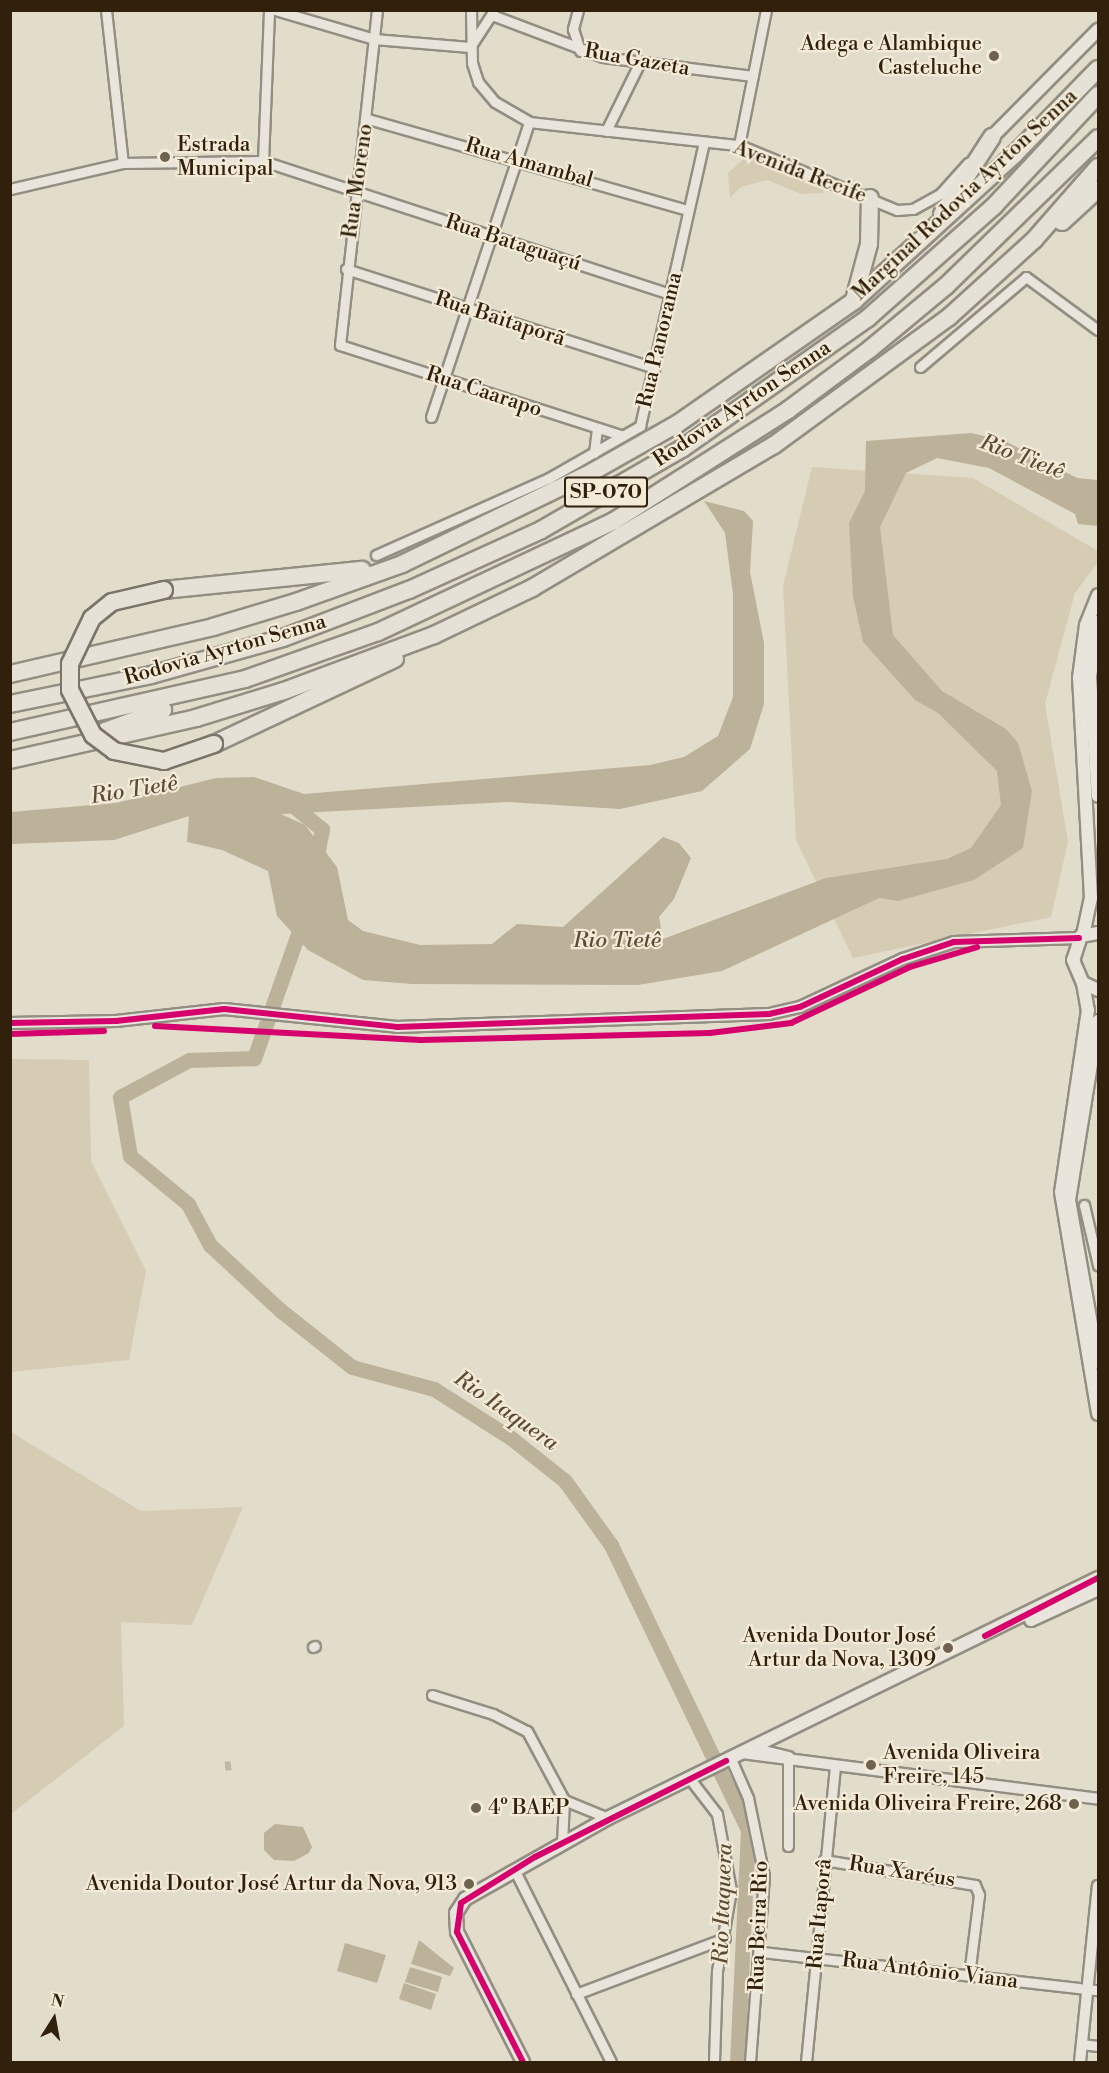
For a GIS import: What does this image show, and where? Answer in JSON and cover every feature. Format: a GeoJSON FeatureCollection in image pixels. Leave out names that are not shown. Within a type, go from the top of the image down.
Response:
{"type":"FeatureCollection","features":[{"type":"Feature","properties":{"kind":"highway","name":"Marginal Rodovia Ayrton Senna"},"geometry":{"type":"LineString","coordinates":[[10,674],[213,627],[402,564],[547,495],[677,424],[854,300],[930,234],[1098,69]]}},
{"type":"Feature","properties":{"kind":"highway","name":"Rodovia Ayrton Senna"},"geometry":{"type":"LineString","coordinates":[[10,704],[151,675],[283,638],[409,590],[541,530],[683,448],[868,318],[994,206],[1098,95]]}},
{"type":"Feature","properties":{"kind":"highway"},"geometry":{"type":"LineString","coordinates":[[930,234],[992,137]]}},
{"type":"Feature","properties":{"kind":"highway","name":"Rodovia Ayrton Senna"},"geometry":{"type":"LineString","coordinates":[[10,732],[245,679],[378,632],[499,579],[692,475],[879,342],[946,286],[1098,138]]}},
{"type":"Feature","properties":{"kind":"highway"},"geometry":{"type":"LineString","coordinates":[[1034,240],[1098,167]]}},
{"type":"Feature","properties":{"kind":"highway"},"geometry":{"type":"LineString","coordinates":[[402,564],[164,590],[112,602],[92,618],[70,664],[75,706],[93,735],[138,760],[164,761],[214,744],[385,665],[434,635],[617,541],[774,445],[949,317],[1034,240],[1098,189]]}},
{"type":"Feature","properties":{"kind":"highway"},"geometry":{"type":"LineString","coordinates":[[854,300],[869,244],[870,198]]}},
{"type":"Feature","properties":{"kind":"highway"},"geometry":{"type":"LineString","coordinates":[[12,760],[196,718],[434,635]]}},
{"type":"Feature","properties":{"kind":"highway"},"geometry":{"type":"LineString","coordinates":[[12,760],[245,679]]}},
{"type":"Feature","properties":{"kind":"main road","name":"Avenida Recife"},"geometry":{"type":"LineString","coordinates":[[992,137],[1098,30]]}},
{"type":"Feature","properties":{"kind":"main road"},"geometry":{"type":"LineString","coordinates":[[1098,595],[1086,625],[1079,678],[1091,898],[1074,969],[1083,983],[1088,1010],[1061,1192],[1098,1414]]}},
{"type":"Feature","properties":{"kind":"main road"},"geometry":{"type":"LineString","coordinates":[[1098,622],[1090,677],[1098,796]]}},
{"type":"Feature","properties":{"kind":"main road"},"geometry":{"type":"LineString","coordinates":[[1079,941],[1098,933]]}},
{"type":"Feature","properties":{"kind":"main road"},"geometry":{"type":"LineString","coordinates":[[1083,983],[1098,990]]}},
{"type":"Feature","properties":{"kind":"main road"},"geometry":{"type":"LineString","coordinates":[[1098,1022],[1069,1200],[1098,1362]]}},
{"type":"Feature","properties":{"kind":"main road"},"geometry":{"type":"LineString","coordinates":[[1052,1601],[1098,1570]]}},
{"type":"Feature","properties":{"kind":"main road"},"geometry":{"type":"LineString","coordinates":[[523,2062],[455,1923],[465,1899],[514,1869],[608,1818],[985,1636],[1098,1578]]}},
{"type":"Feature","properties":{"kind":"main road"},"geometry":{"type":"LineString","coordinates":[[985,1636],[1098,1589]]}},
{"type":"Feature","properties":{"kind":"street"},"geometry":{"type":"LineString","coordinates":[[106,10],[123,163]]}},
{"type":"Feature","properties":{"kind":"street"},"geometry":{"type":"LineString","coordinates":[[10,189],[123,163],[263,160],[269,10]]}},
{"type":"Feature","properties":{"kind":"street"},"geometry":{"type":"LineString","coordinates":[[275,10],[374,39],[470,47],[493,13]]}},
{"type":"Feature","properties":{"kind":"street","name":"Rua Moreno"},"geometry":{"type":"LineString","coordinates":[[345,349],[339,340],[355,191],[368,119],[377,10]]}},
{"type":"Feature","properties":{"kind":"street","name":"Avenida Recife"},"geometry":{"type":"LineString","coordinates":[[471,10],[470,47],[478,82],[495,102],[529,122],[739,145],[897,210],[913,209],[940,194],[992,137]]}},
{"type":"Feature","properties":{"kind":"street"},"geometry":{"type":"LineString","coordinates":[[578,10],[573,29],[580,51]]}},
{"type":"Feature","properties":{"kind":"street"},"geometry":{"type":"LineString","coordinates":[[739,145],[766,10]]}},
{"type":"Feature","properties":{"kind":"street","name":"Rua Gazeta"},"geometry":{"type":"LineString","coordinates":[[493,13],[580,51],[639,64],[753,76]]}},
{"type":"Feature","properties":{"kind":"street"},"geometry":{"type":"LineString","coordinates":[[606,131],[639,64]]}},
{"type":"Feature","properties":{"kind":"street","name":"Rua Amambal"},"geometry":{"type":"LineString","coordinates":[[368,119],[518,158],[688,210]]}},
{"type":"Feature","properties":{"kind":"street"},"geometry":{"type":"LineString","coordinates":[[431,417],[495,238],[529,122]]}},
{"type":"Feature","properties":{"kind":"street","name":"Rua Panorama"},"geometry":{"type":"LineString","coordinates":[[376,555],[497,503],[594,453],[640,426],[704,142]]}},
{"type":"Feature","properties":{"kind":"street","name":"Rua Bataguaçú"},"geometry":{"type":"LineString","coordinates":[[263,160],[671,294]]}},
{"type":"Feature","properties":{"kind":"street","name":"Rua Baitaporã"},"geometry":{"type":"LineString","coordinates":[[346,269],[654,368]]}},
{"type":"Feature","properties":{"kind":"street"},"geometry":{"type":"LineString","coordinates":[[920,367],[1026,277],[1098,330]]}},
{"type":"Feature","properties":{"kind":"street","name":"Rua Caarapo"},"geometry":{"type":"LineString","coordinates":[[345,349],[623,436]]}},
{"type":"Feature","properties":{"kind":"street"},"geometry":{"type":"LineString","coordinates":[[594,453],[597,428]]}},
{"type":"Feature","properties":{"kind":"street"},"geometry":{"type":"LineString","coordinates":[[10,1023],[247,1010],[380,1026],[465,1027],[769,1014],[800,1007],[903,959],[954,942],[1079,941]]}},
{"type":"Feature","properties":{"kind":"street"},"geometry":{"type":"LineString","coordinates":[[1084,1205],[1098,1264]]}},
{"type":"Feature","properties":{"kind":"street"},"geometry":{"type":"LineString","coordinates":[[432,1695],[493,1714],[527,1731],[564,1800],[562,1844]]}},
{"type":"Feature","properties":{"kind":"street"},"geometry":{"type":"LineString","coordinates":[[738,1755],[788,1763],[804,1762]]}},
{"type":"Feature","properties":{"kind":"street"},"geometry":{"type":"LineString","coordinates":[[738,1755],[1098,1799]]}},
{"type":"Feature","properties":{"kind":"street","name":"Rua Beira Rio"},"geometry":{"type":"LineString","coordinates":[[738,1755],[762,1853],[762,1952],[750,2062]]}},
{"type":"Feature","properties":{"kind":"street"},"geometry":{"type":"LineString","coordinates":[[788,1763],[788,1846]]}},
{"type":"Feature","properties":{"kind":"street","name":"Rua Itaporâ"},"geometry":{"type":"LineString","coordinates":[[806,2062],[835,1766]]}},
{"type":"Feature","properties":{"kind":"street"},"geometry":{"type":"LineString","coordinates":[[695,1776],[712,1801],[724,1839],[731,1890],[725,1938],[717,1971],[714,2062]]}},
{"type":"Feature","properties":{"kind":"street"},"geometry":{"type":"LineString","coordinates":[[564,1800],[608,1818]]}},
{"type":"Feature","properties":{"kind":"street","name":"Rua Xaréus"},"geometry":{"type":"LineString","coordinates":[[824,1860],[978,1888],[969,1976]]}},
{"type":"Feature","properties":{"kind":"street"},"geometry":{"type":"LineString","coordinates":[[514,1869],[611,2062]]}},
{"type":"Feature","properties":{"kind":"street"},"geometry":{"type":"LineString","coordinates":[[1080,2062],[1093,1990],[1098,1891]]}},
{"type":"Feature","properties":{"kind":"street"},"geometry":{"type":"LineString","coordinates":[[576,1994],[725,1938]]}},
{"type":"Feature","properties":{"kind":"street","name":"Rua Antônio Viana"},"geometry":{"type":"LineString","coordinates":[[762,1952],[1093,1990]]}},
{"type":"Feature","properties":{"kind":"street"},"geometry":{"type":"LineString","coordinates":[[1082,2044],[1098,2046]]}},
{"type":"Feature","properties":{"kind":"shaded area"},"geometry":{"type":"Polygon","coordinates":[[[747,156],[824,187],[823,193],[801,194],[768,180],[741,187],[730,198],[728,173],[747,156]]]}},
{"type":"Feature","properties":{"kind":"shaded area"},"geometry":{"type":"Polygon","coordinates":[[[812,467],[973,478],[1098,551],[1098,562],[1075,593],[1045,704],[1068,842],[1051,917],[853,958],[796,840],[783,586],[812,467]]]}},
{"type":"Feature","properties":{"kind":"shaded area"},"geometry":{"type":"Polygon","coordinates":[[[11,1059],[89,1060],[91,1161],[146,1271],[129,1360],[11,1372],[11,1059]]]}},
{"type":"Feature","properties":{"kind":"shaded area"},"geometry":{"type":"Polygon","coordinates":[[[11,1432],[141,1511],[243,1507],[192,1625],[121,1622],[124,1726],[11,1814],[11,1432]]]}},
{"type":"Feature","properties":{"kind":"water","name":"Rio Tietê"},"geometry":{"type":"Polygon","coordinates":[[[971,433],[1005,441],[1077,478],[1098,480],[1098,526],[1078,524],[1075,514],[989,468],[937,458],[906,473],[880,527],[893,635],[942,691],[1006,729],[1018,743],[1032,791],[1023,848],[974,880],[898,901],[879,898],[722,971],[638,985],[412,984],[363,980],[308,950],[277,916],[268,871],[222,850],[187,842],[189,816],[114,840],[11,844],[11,812],[116,803],[216,778],[254,777],[304,794],[650,765],[684,757],[718,736],[733,697],[733,594],[725,533],[704,501],[744,511],[753,521],[750,572],[764,643],[764,704],[750,749],[702,791],[620,809],[507,802],[281,814],[305,825],[337,867],[348,920],[363,931],[420,945],[492,944],[517,924],[563,927],[663,837],[679,843],[691,858],[674,899],[659,917],[663,939],[826,878],[947,859],[971,848],[1001,805],[997,771],[938,713],[915,700],[863,642],[853,596],[849,523],[865,491],[866,441],[971,433]]]}},
{"type":"Feature","properties":{"kind":"water"},"geometry":{"type":"Polygon","coordinates":[[[275,1824],[303,1827],[312,1847],[309,1853],[294,1861],[274,1860],[264,1850],[264,1833],[275,1824]]]}},
{"type":"Feature","properties":{"kind":"water"},"geometry":{"type":"Polygon","coordinates":[[[419,1940],[454,1968],[450,1976],[411,1964],[419,1940]]]}},
{"type":"Feature","properties":{"kind":"water"},"geometry":{"type":"Polygon","coordinates":[[[345,1943],[386,1955],[377,1983],[337,1971],[345,1943]]]}},
{"type":"Feature","properties":{"kind":"water"},"geometry":{"type":"Polygon","coordinates":[[[410,1967],[442,1977],[438,1992],[405,1982],[410,1967]]]}},
{"type":"Feature","properties":{"kind":"water"},"geometry":{"type":"Polygon","coordinates":[[[404,1983],[436,1994],[431,2010],[399,1999],[404,1983]]]}},
{"type":"Feature","properties":{"kind":"waterway","name":"Rio Tietê"},"geometry":{"type":"LineString","coordinates":[[287,801],[322,829],[315,865]]}},
{"type":"Feature","properties":{"kind":"waterway","name":"Rio Itaquera"},"geometry":{"type":"LineString","coordinates":[[304,917],[254,1058],[189,1060],[120,1097],[130,1156],[188,1204],[210,1245],[280,1310],[352,1367],[434,1389],[511,1438],[565,1481],[611,1545],[748,1830],[737,2062]]}},
{"type":"Feature","properties":{"kind":"tunnel"},"geometry":{"type":"LineString","coordinates":[[225,1766],[231,1765]]}},
{"type":"Feature","properties":{"kind":"cycle path"},"geometry":{"type":"LineString","coordinates":[[10,1023],[116,1021],[224,1009],[397,1027],[769,1014],[800,1007],[903,959],[954,942],[1079,938]]}},
{"type":"Feature","properties":{"kind":"cycle path"},"geometry":{"type":"LineString","coordinates":[[155,1026],[421,1040],[710,1033],[791,1023],[910,967],[977,947]]}},
{"type":"Feature","properties":{"kind":"cycle path"},"geometry":{"type":"LineString","coordinates":[[10,1034],[104,1031]]}},
{"type":"Feature","properties":{"kind":"cycle path"},"geometry":{"type":"LineString","coordinates":[[985,1636],[1098,1578]]}},
{"type":"Feature","properties":{"kind":"cycle path"},"geometry":{"type":"LineString","coordinates":[[523,2062],[457,1932],[461,1903],[535,1857],[726,1761]]}},
{"type":"Feature","properties":{"kind":"place","name":"Adega e Alambique Casteluche"},"geometry":{"type":"Point","coordinates":[994,56]}},
{"type":"Feature","properties":{"kind":"place","name":"Estrada Municipal"},"geometry":{"type":"Point","coordinates":[165,157]}},
{"type":"Feature","properties":{"kind":"place","name":"Avenida Doutor José Artur da Nova, 1309"},"geometry":{"type":"Point","coordinates":[948,1648]}},
{"type":"Feature","properties":{"kind":"place","name":"Avenida Oliveira Freire, 145"},"geometry":{"type":"Point","coordinates":[871,1765]}},
{"type":"Feature","properties":{"kind":"place","name":"Avenida Oliveira Freire, 268"},"geometry":{"type":"Point","coordinates":[1074,1804]}},
{"type":"Feature","properties":{"kind":"place","name":"4º BAEP"},"geometry":{"type":"Point","coordinates":[476,1808]}},
{"type":"Feature","properties":{"kind":"place","name":"Avenida Doutor José Artur da Nova, 913"},"geometry":{"type":"Point","coordinates":[469,1884]}}]}
